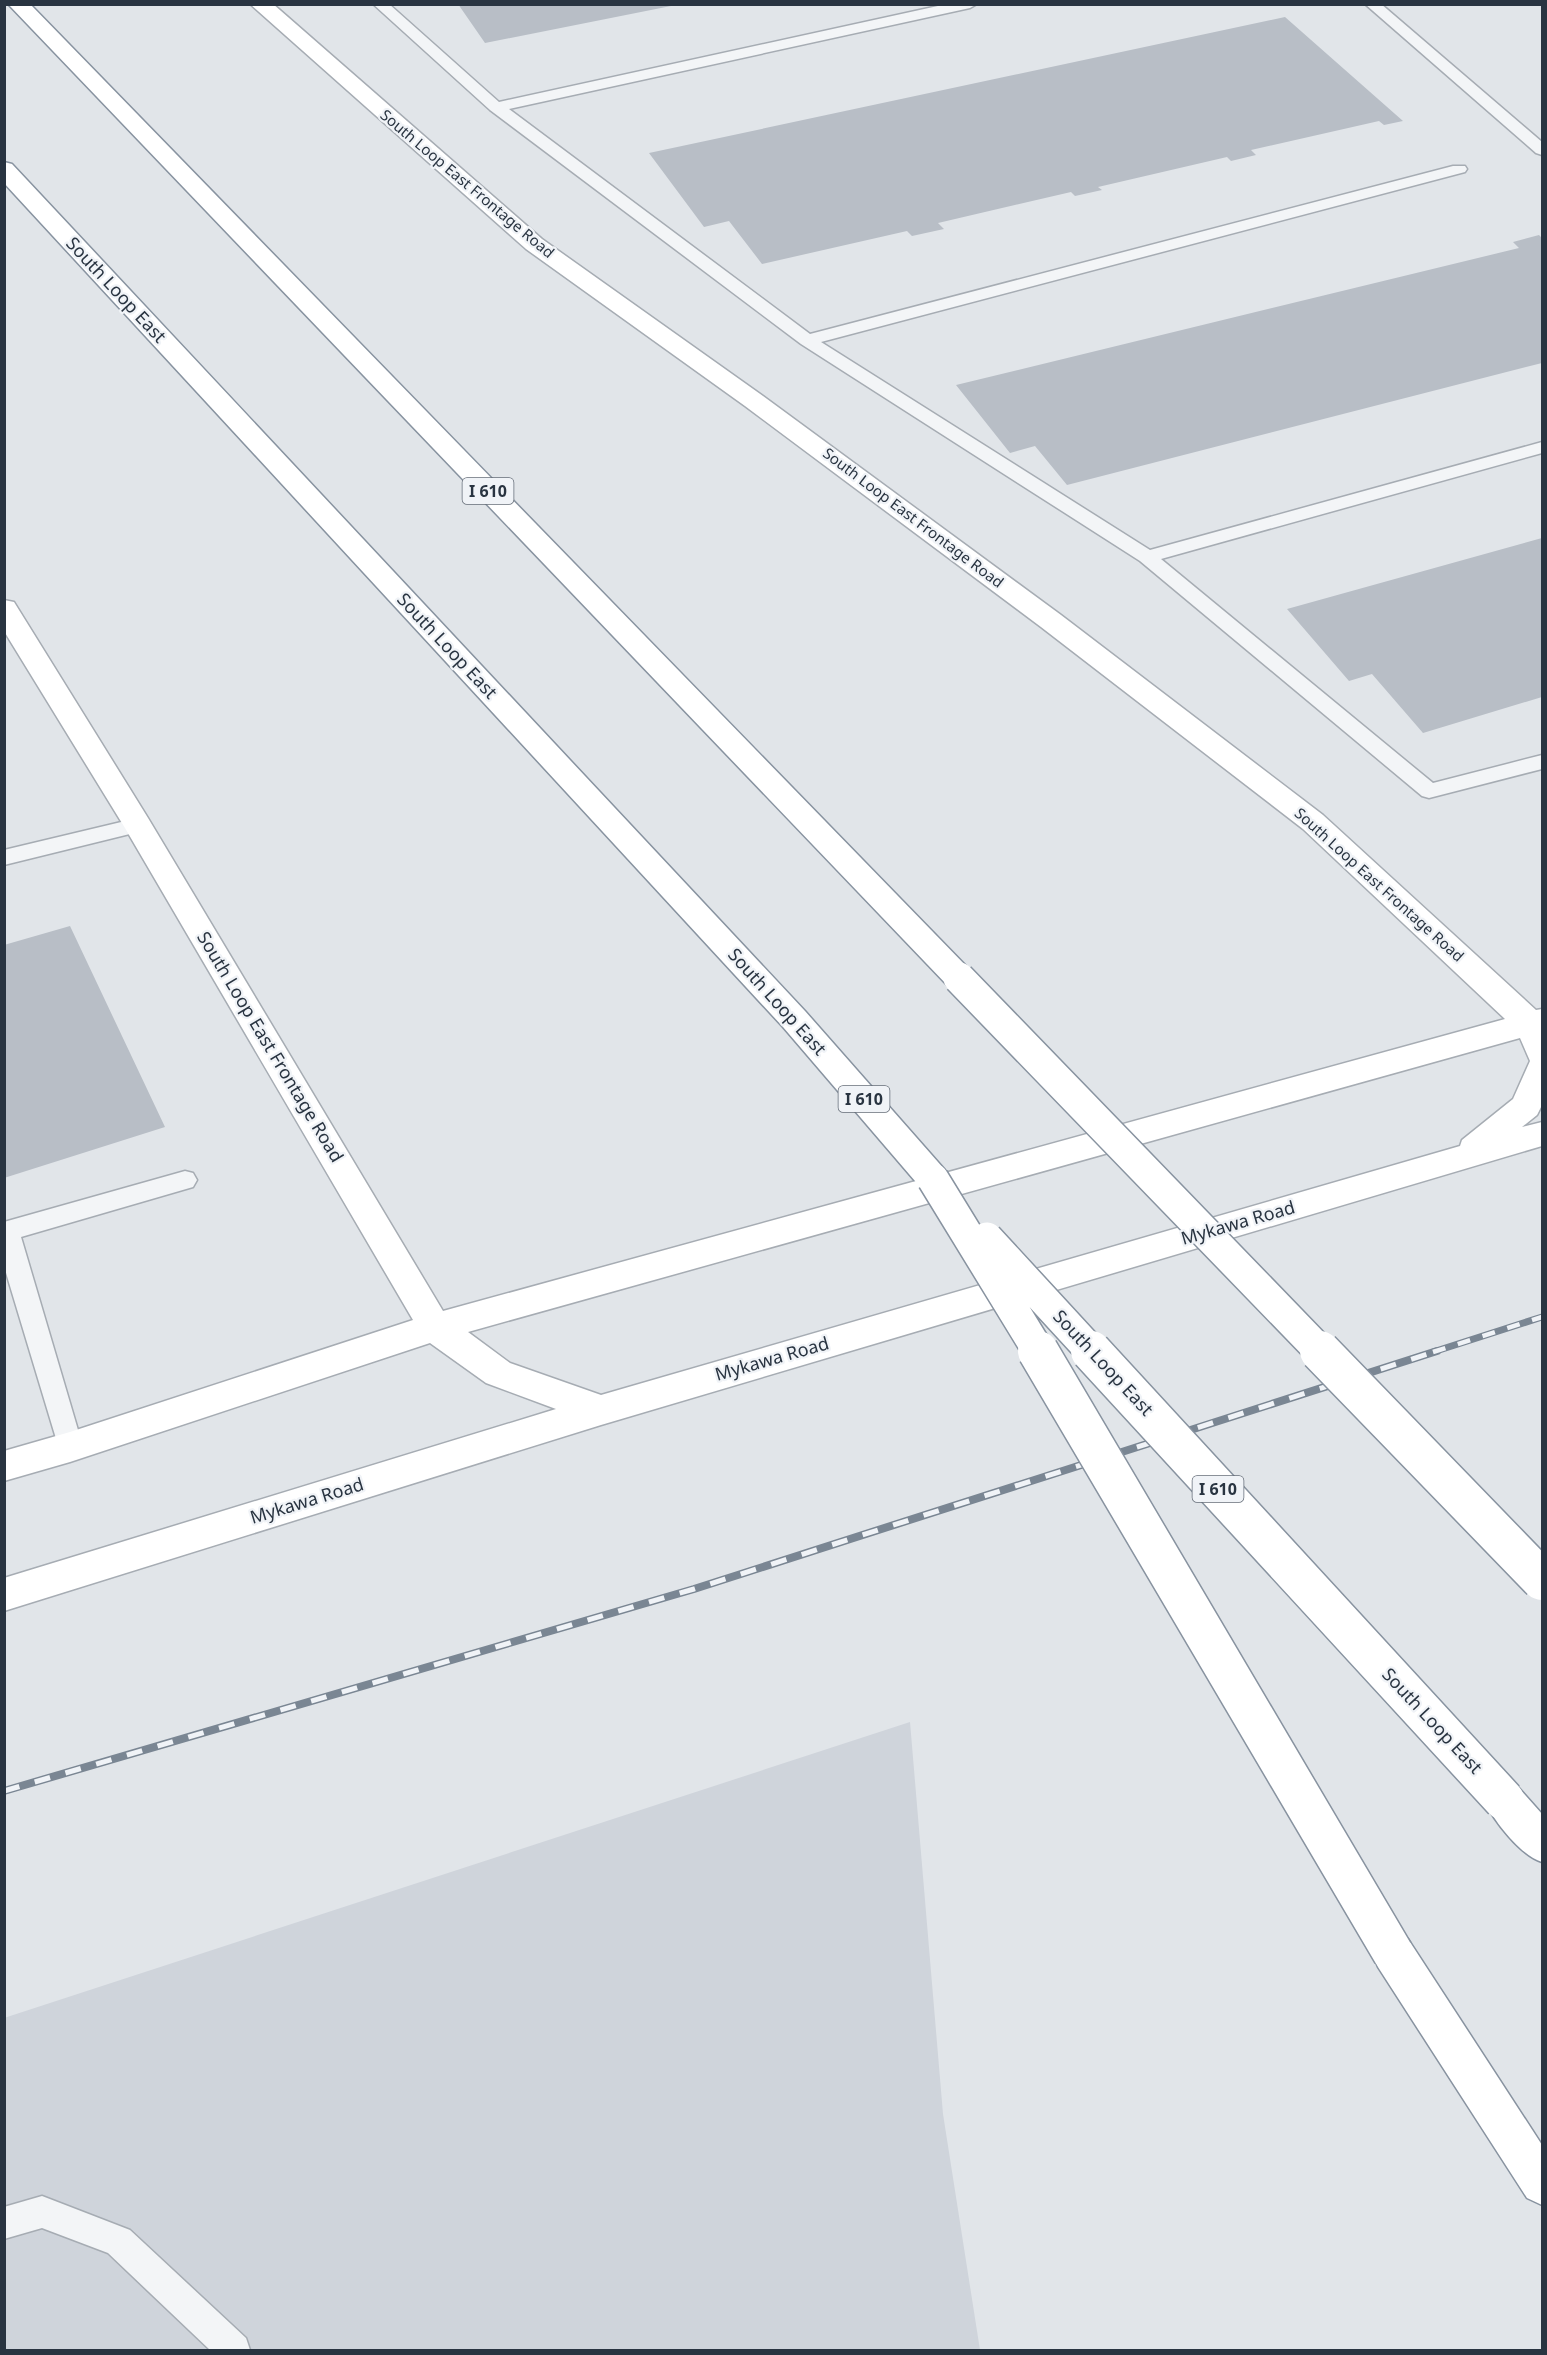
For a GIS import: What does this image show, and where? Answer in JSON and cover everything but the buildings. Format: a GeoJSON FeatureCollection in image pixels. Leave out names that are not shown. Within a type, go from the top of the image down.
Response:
{"type":"FeatureCollection","features":[{"type":"Feature","properties":{"kind":"main road","name":"I 610"},"geometry":{"type":"LineString","coordinates":[[18,4],[1542,1580]]}},
{"type":"Feature","properties":{"kind":"main road","name":"South Loop East Frontage Road"},"geometry":{"type":"LineString","coordinates":[[260,4],[534,244],[754,401],[1051,621],[1313,822],[1536,1022],[1542,1054]]}},
{"type":"Feature","properties":{"kind":"main road","name":"South Loop East"},"geometry":{"type":"LineString","coordinates":[[4,169],[794,1019],[933,1179],[1542,1843]]}},
{"type":"Feature","properties":{"kind":"main road","name":"South Loop East Frontage Road"},"geometry":{"type":"LineString","coordinates":[[4,608],[138,825],[435,1328],[498,1373],[601,1410]]}},
{"type":"Feature","properties":{"kind":"main road"},"geometry":{"type":"LineString","coordinates":[[4,1466],[70,1447],[435,1328],[1536,1022]]}},
{"type":"Feature","properties":{"kind":"main road"},"geometry":{"type":"LineString","coordinates":[[1466,1156],[1526,1106],[1542,1068]]}},
{"type":"Feature","properties":{"kind":"main road","name":"Mykawa Road"},"geometry":{"type":"LineString","coordinates":[[4,1595],[601,1410],[1542,1134]]}},
{"type":"Feature","properties":{"kind":"main road"},"geometry":{"type":"LineString","coordinates":[[933,1179],[1005,1295],[1393,1953],[1542,2183]]}},
{"type":"Feature","properties":{"kind":"lane"},"geometry":{"type":"LineString","coordinates":[[380,4],[496,107],[807,340],[1147,557],[1429,791],[1542,762]]}},
{"type":"Feature","properties":{"kind":"lane"},"geometry":{"type":"LineString","coordinates":[[496,107],[970,4]]}},
{"type":"Feature","properties":{"kind":"lane"},"geometry":{"type":"LineString","coordinates":[[1372,4],[1542,150]]}},
{"type":"Feature","properties":{"kind":"lane"},"geometry":{"type":"LineString","coordinates":[[807,340],[1459,169]]}},
{"type":"Feature","properties":{"kind":"lane"},"geometry":{"type":"LineString","coordinates":[[1147,557],[1542,447]]}},
{"type":"Feature","properties":{"kind":"lane"},"geometry":{"type":"LineString","coordinates":[[4,858],[138,825]]}},
{"type":"Feature","properties":{"kind":"lane"},"geometry":{"type":"LineString","coordinates":[[70,1447],[6,1232],[185,1180]]}},
{"type":"Feature","properties":{"kind":"lane"},"geometry":{"type":"LineString","coordinates":[[4,2223],[42,2212],[119,2241],[234,2350]]}},
{"type":"Feature","properties":{"kind":"shaded area"},"geometry":{"type":"Polygon","coordinates":[[[910,1722],[943,2114],[980,2350],[5,2350],[4,2018],[910,1722]]]}},
{"type":"Feature","properties":{"kind":"railway"},"geometry":{"type":"LineString","coordinates":[[1433,1352],[1542,1317]]}},
{"type":"Feature","properties":{"kind":"railway"},"geometry":{"type":"LineString","coordinates":[[4,1791],[694,1589],[1437,1351]]}}]}
